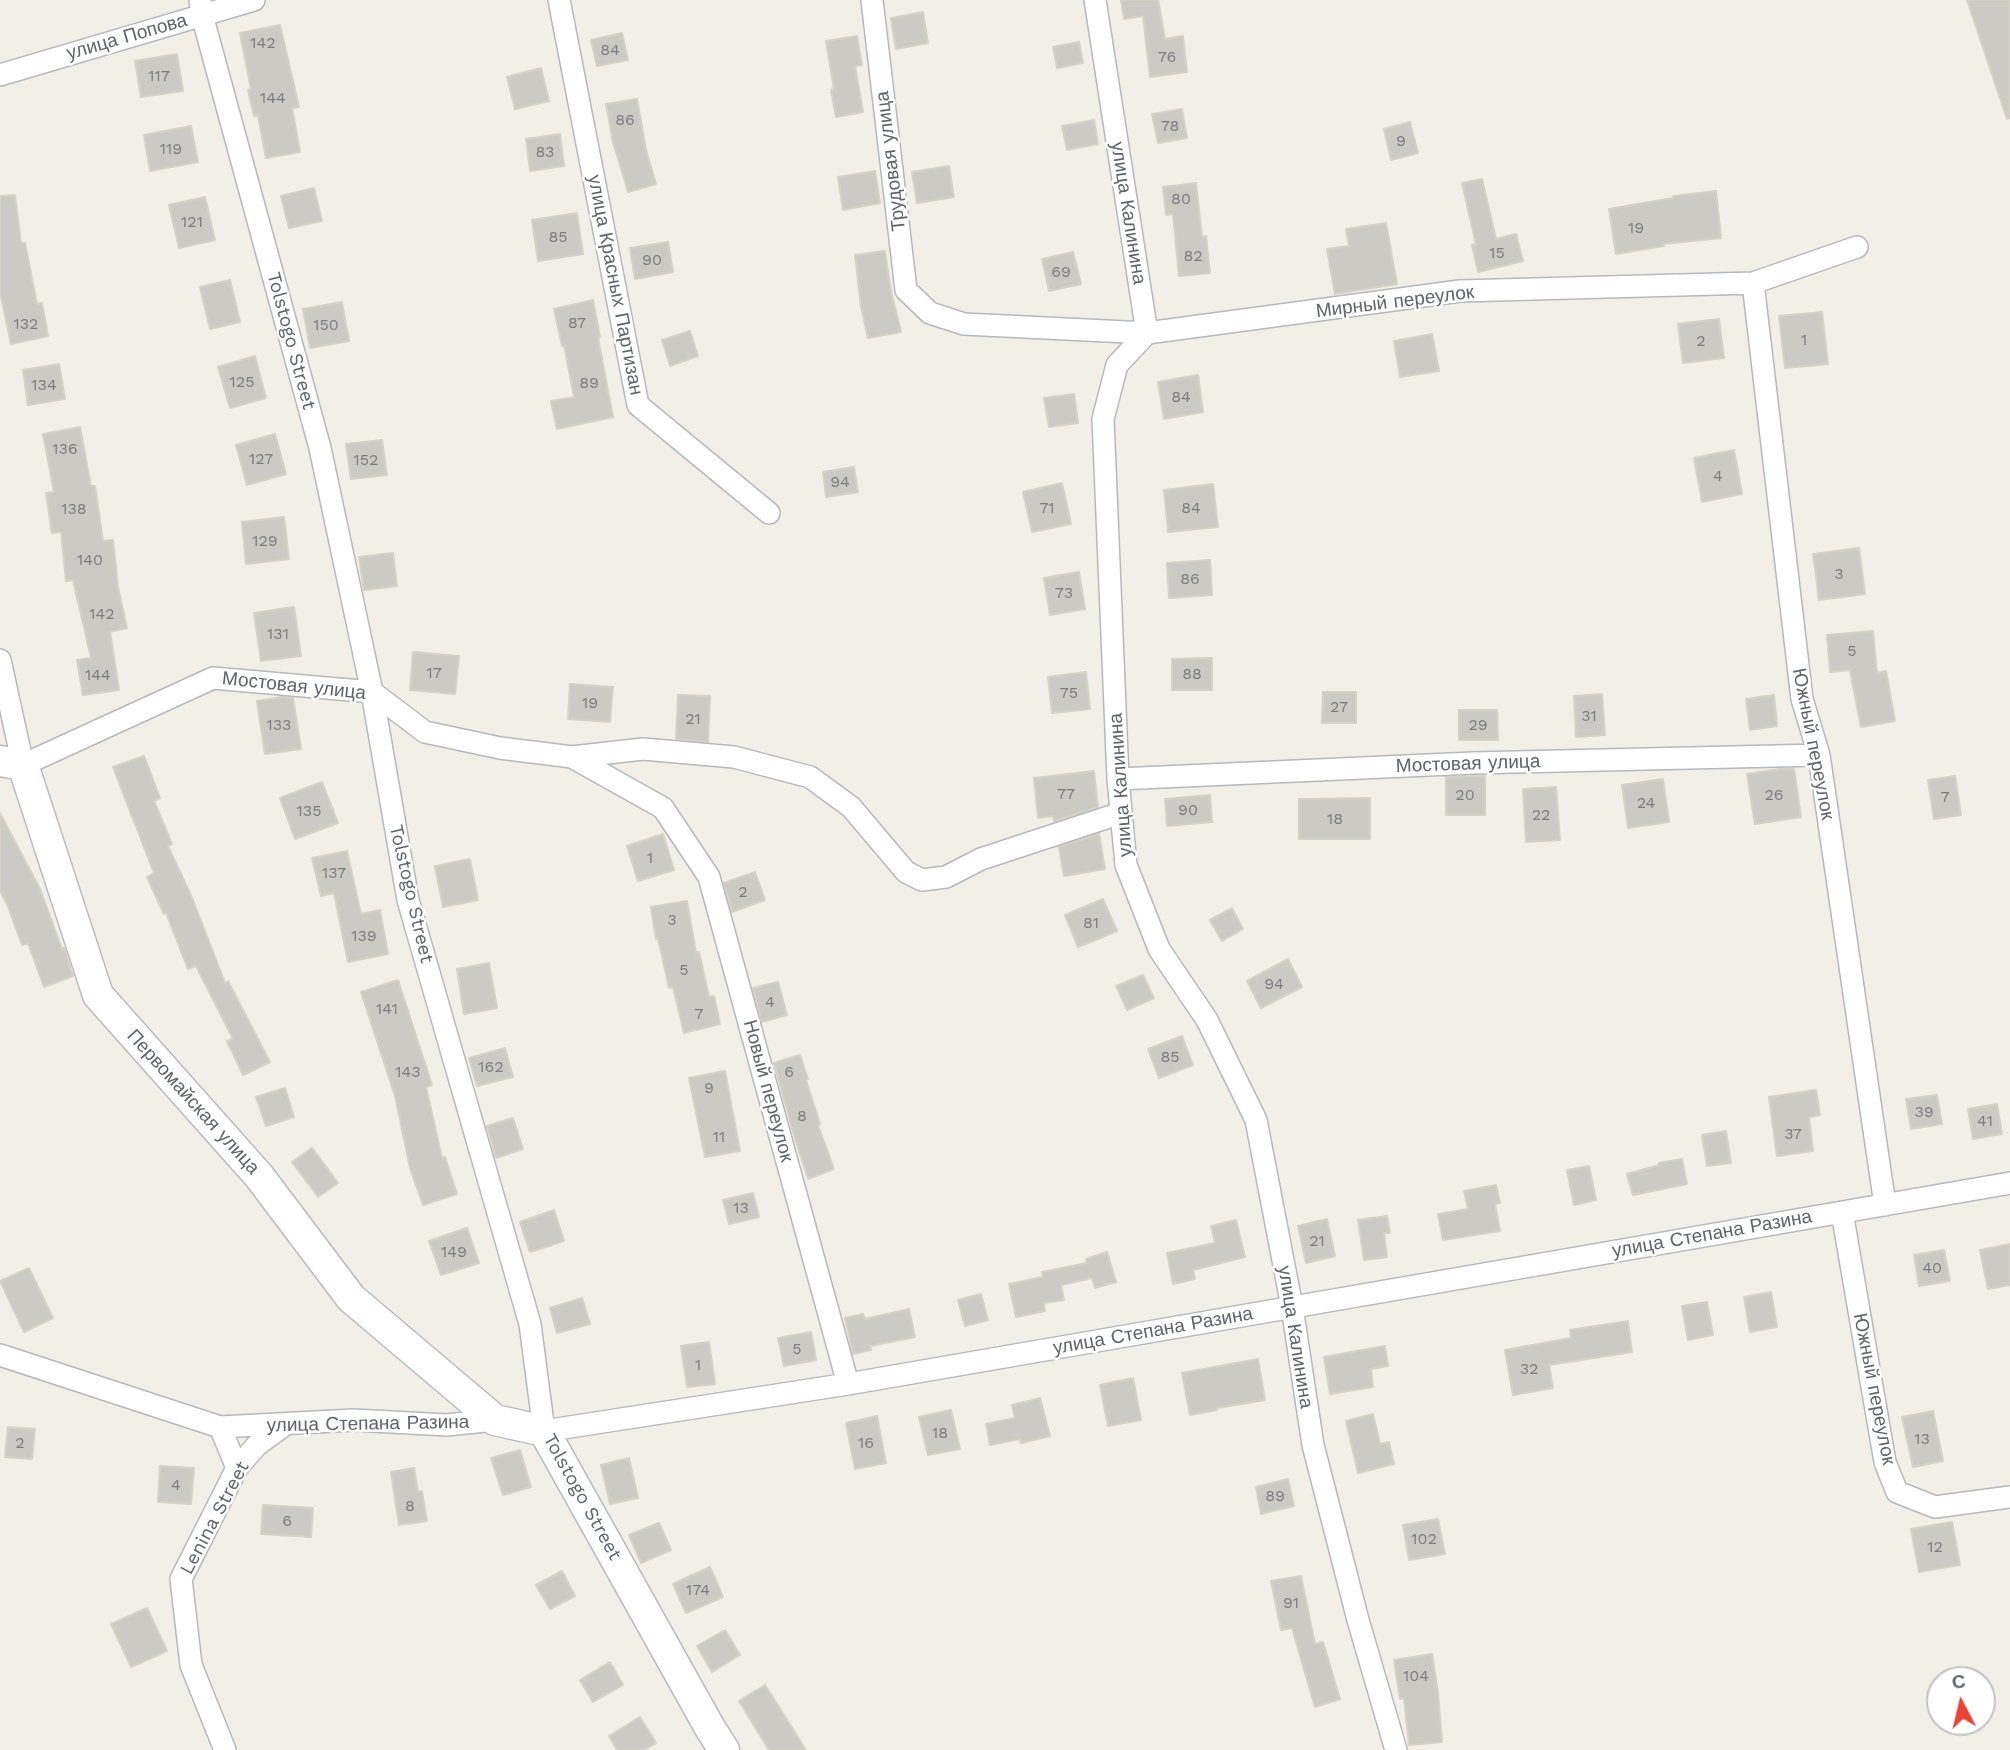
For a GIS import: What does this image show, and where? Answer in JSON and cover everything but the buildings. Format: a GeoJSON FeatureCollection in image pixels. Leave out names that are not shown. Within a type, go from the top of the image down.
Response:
{"type":"FeatureCollection","features":[{"type":"Feature","properties":{"kind":"main road","name":"Первомайская улица"},"geometry":{"type":"LineString","coordinates":[[12,763],[98,995],[259,1176],[351,1298],[495,1420],[544,1432]]}},
{"type":"Feature","properties":{"kind":"main road","name":"Tolstogo Street"},"geometry":{"type":"LineString","coordinates":[[544,1432],[724,1750]]}},
{"type":"Feature","properties":{"kind":"street","name":"улица Попова"},"geometry":{"type":"LineString","coordinates":[[0,75],[201,8],[254,0]]}},
{"type":"Feature","properties":{"kind":"street","name":"улица Красных Партизан"},"geometry":{"type":"LineString","coordinates":[[559,0],[638,405],[769,513]]}},
{"type":"Feature","properties":{"kind":"street","name":"Трудовая улица"},"geometry":{"type":"LineString","coordinates":[[872,0],[906,290],[929,313]]}},
{"type":"Feature","properties":{"kind":"street","name":"улица Калинина"},"geometry":{"type":"LineString","coordinates":[[1095,0],[1147,333],[1117,365],[1103,419],[1118,779],[1126,864],[1159,949],[1207,1020],[1256,1120],[1292,1307],[1313,1445],[1358,1620],[1396,1750]]}},
{"type":"Feature","properties":{"kind":"street","name":"Tolstogo Street"},"geometry":{"type":"LineString","coordinates":[[201,8],[320,448],[372,692],[408,900],[530,1324],[544,1432]]}},
{"type":"Feature","properties":{"kind":"street","name":"Мирный переулок"},"geometry":{"type":"LineString","coordinates":[[929,313],[964,324],[1147,333],[1460,291],[1753,283],[1857,247]]}},
{"type":"Feature","properties":{"kind":"street","name":"Южный переулок"},"geometry":{"type":"LineString","coordinates":[[1753,283],[1802,699],[1819,755],[1885,1205]]}},
{"type":"Feature","properties":{"kind":"street","name":"Первомайская улица"},"geometry":{"type":"LineString","coordinates":[[0,660],[12,763]]}},
{"type":"Feature","properties":{"kind":"street","name":"Мостовая улица"},"geometry":{"type":"LineString","coordinates":[[12,763],[213,677],[372,692],[425,732],[500,748],[572,757],[663,808]]}},
{"type":"Feature","properties":{"kind":"street"},"geometry":{"type":"LineString","coordinates":[[572,757],[643,749],[734,757],[810,777],[851,807],[906,872],[922,880],[946,877],[981,859],[1121,813]]}},
{"type":"Feature","properties":{"kind":"street","name":"Мостовая улица"},"geometry":{"type":"LineString","coordinates":[[1118,779],[1474,763],[1819,755]]}},
{"type":"Feature","properties":{"kind":"street","name":"Новый переулок"},"geometry":{"type":"LineString","coordinates":[[663,808],[709,877],[848,1384]]}},
{"type":"Feature","properties":{"kind":"street","name":"улица Степана Разина"},"geometry":{"type":"LineString","coordinates":[[544,1432],[848,1384],[2010,1183]]}},
{"type":"Feature","properties":{"kind":"street","name":"Южный переулок"},"geometry":{"type":"LineString","coordinates":[[1842,1212],[1885,1462],[1898,1492],[1935,1507],[2010,1497]]}},
{"type":"Feature","properties":{"kind":"street","name":"улица Степана Разина"},"geometry":{"type":"LineString","coordinates":[[0,1355],[220,1427],[354,1420],[447,1425],[495,1420]]}},
{"type":"Feature","properties":{"kind":"street","name":"Lenina Street"},"geometry":{"type":"LineString","coordinates":[[225,1750],[191,1665],[181,1579],[237,1468],[257,1445],[288,1423]]}},
{"type":"Feature","properties":{"kind":"street"},"geometry":{"type":"LineString","coordinates":[[220,1427],[237,1468]]}}]}
